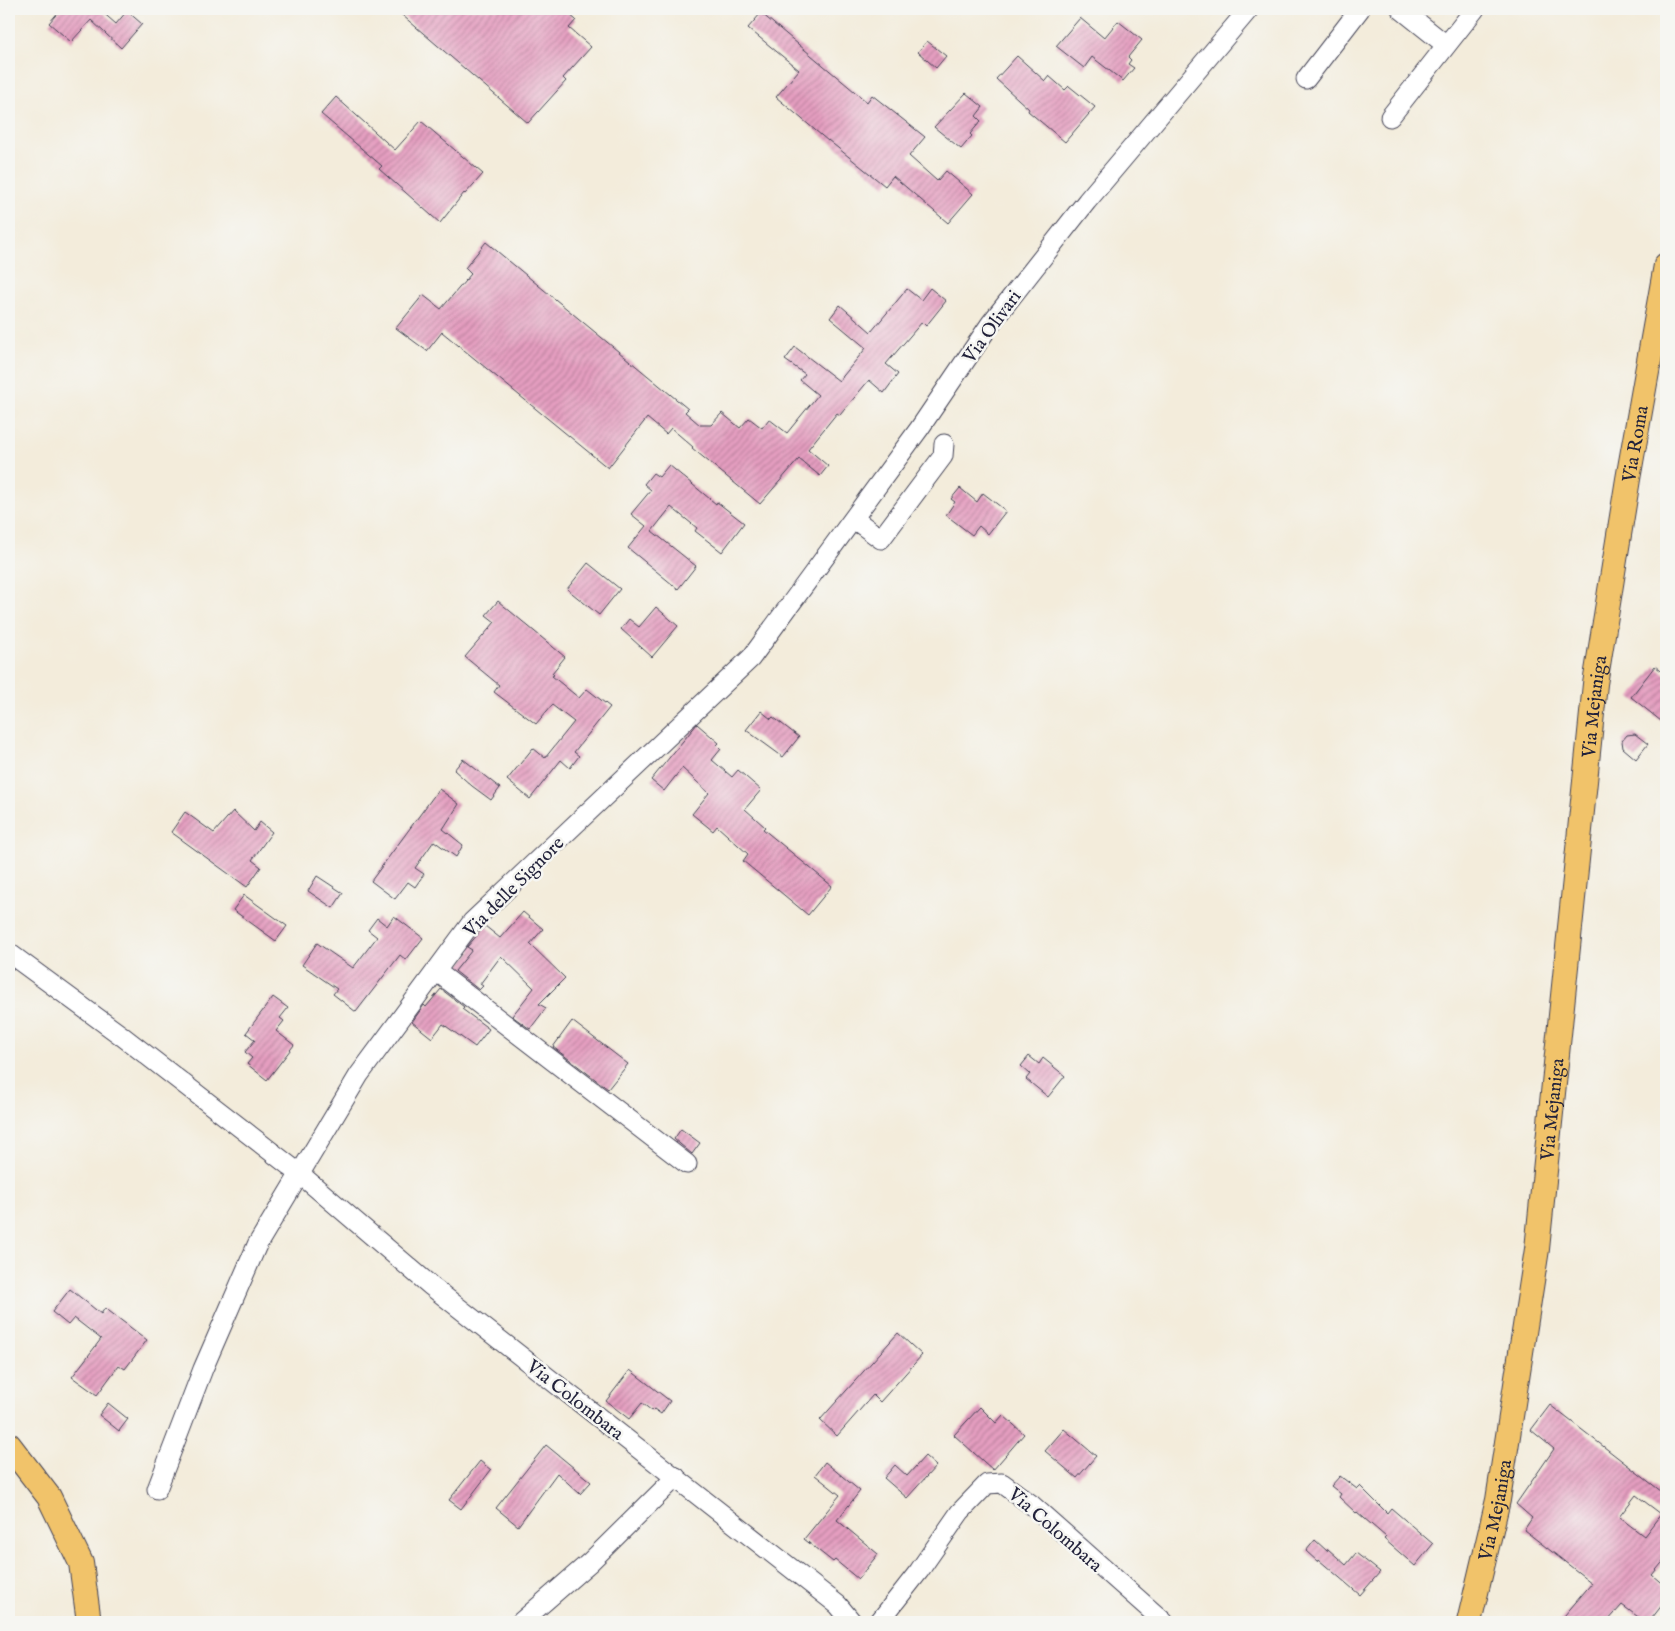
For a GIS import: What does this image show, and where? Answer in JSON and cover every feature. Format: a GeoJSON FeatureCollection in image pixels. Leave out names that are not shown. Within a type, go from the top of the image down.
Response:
{"type":"FeatureCollection","features":[{"type":"Feature","properties":{"kind":"main road","name":"Via Roma"},"geometry":{"type":"LineString","coordinates":[[1609,593],[1666,265]]}},
{"type":"Feature","properties":{"kind":"main road","name":"Via Mejaniga"},"geometry":{"type":"LineString","coordinates":[[1469,1622],[1498,1500],[1537,1249],[1595,684],[1609,593]]}},
{"type":"Feature","properties":{"kind":"main road"},"geometry":{"type":"LineString","coordinates":[[9,1445],[49,1497],[82,1563],[89,1622]]}},
{"type":"Feature","properties":{"kind":"street","name":"Via Olivari"},"geometry":{"type":"LineString","coordinates":[[751,658],[919,429],[991,323],[1088,201],[1249,9]]}},
{"type":"Feature","properties":{"kind":"street"},"geometry":{"type":"LineString","coordinates":[[1306,79],[1360,9]]}},
{"type":"Feature","properties":{"kind":"street"},"geometry":{"type":"LineString","coordinates":[[1400,9],[1446,45]]}},
{"type":"Feature","properties":{"kind":"street"},"geometry":{"type":"LineString","coordinates":[[1390,117],[1474,9]]}},
{"type":"Feature","properties":{"kind":"street"},"geometry":{"type":"LineString","coordinates":[[854,519],[881,539],[943,456],[944,444]]}},
{"type":"Feature","properties":{"kind":"street","name":"Via delle Signore"},"geometry":{"type":"LineString","coordinates":[[157,1489],[203,1369],[257,1245],[359,1075],[472,922],[751,658]]}},
{"type":"Feature","properties":{"kind":"street","name":"Via Colombara"},"geometry":{"type":"LineString","coordinates":[[9,953],[122,1036],[300,1174],[431,1286],[838,1605],[852,1622]]}},
{"type":"Feature","properties":{"kind":"street"},"geometry":{"type":"LineString","coordinates":[[436,971],[688,1164]]}},
{"type":"Feature","properties":{"kind":"street"},"geometry":{"type":"LineString","coordinates":[[522,1622],[590,1562],[676,1477]]}},
{"type":"Feature","properties":{"kind":"street","name":"Via Colombara"},"geometry":{"type":"LineString","coordinates":[[879,1622],[919,1571],[960,1512],[987,1484],[1002,1483],[1032,1505],[1164,1622]]}},
{"type":"Feature","properties":{"kind":"building"},"geometry":{"type":"Polygon","coordinates":[[[61,9],[101,9],[116,24],[127,11],[142,24],[121,48],[91,20],[71,42],[49,23],[61,9]]]}},
{"type":"Feature","properties":{"kind":"building"},"geometry":{"type":"Polygon","coordinates":[[[395,9],[563,9],[576,20],[569,28],[591,47],[563,78],[566,81],[528,123],[395,9]]]}},
{"type":"Feature","properties":{"kind":"building"},"geometry":{"type":"Polygon","coordinates":[[[761,13],[867,102],[872,95],[925,137],[909,156],[937,181],[946,171],[973,194],[948,223],[893,176],[885,186],[776,97],[799,70],[748,28],[761,13]]]}},
{"type":"Feature","properties":{"kind":"building"},"geometry":{"type":"Polygon","coordinates":[[[1080,18],[1104,38],[1118,21],[1142,40],[1128,57],[1131,60],[1128,64],[1134,68],[1123,81],[1092,57],[1084,68],[1056,46],[1080,18]]]}},
{"type":"Feature","properties":{"kind":"building"},"geometry":{"type":"Polygon","coordinates":[[[927,41],[946,56],[936,68],[918,52],[927,41]]]}},
{"type":"Feature","properties":{"kind":"building"},"geometry":{"type":"Polygon","coordinates":[[[1017,56],[1045,81],[1049,76],[1065,90],[1069,86],[1095,107],[1065,142],[1028,111],[1029,109],[996,79],[1017,56]]]}},
{"type":"Feature","properties":{"kind":"building"},"geometry":{"type":"Polygon","coordinates":[[[966,93],[983,107],[976,116],[981,121],[961,149],[934,127],[966,93]]]}},
{"type":"Feature","properties":{"kind":"building"},"geometry":{"type":"Polygon","coordinates":[[[336,97],[395,150],[421,121],[483,174],[464,193],[440,223],[379,169],[382,166],[321,114],[336,97]]]}},
{"type":"Feature","properties":{"kind":"building"},"geometry":{"type":"Polygon","coordinates":[[[486,242],[688,409],[685,412],[700,425],[711,425],[722,413],[740,428],[749,418],[762,428],[769,419],[787,433],[818,395],[800,380],[805,374],[785,360],[795,347],[839,381],[866,348],[830,318],[840,305],[871,332],[907,289],[921,300],[930,288],[946,301],[926,326],[922,322],[886,364],[898,374],[884,393],[869,380],[840,415],[837,413],[808,449],[828,466],[820,476],[799,459],[760,504],[692,448],[671,428],[666,434],[647,418],[608,468],[442,332],[427,351],[396,328],[423,295],[441,309],[471,274],[465,268],[486,242]]]}},
{"type":"Feature","properties":{"kind":"building"},"geometry":{"type":"Polygon","coordinates":[[[669,465],[716,504],[717,502],[744,523],[722,552],[695,531],[697,528],[671,507],[652,531],[696,566],[678,589],[628,548],[646,526],[631,514],[651,490],[644,484],[653,473],[659,477],[669,465]]]}},
{"type":"Feature","properties":{"kind":"building"},"geometry":{"type":"Polygon","coordinates":[[[960,488],[977,502],[983,493],[1006,511],[988,534],[979,526],[972,535],[946,515],[955,502],[951,499],[960,488]]]}},
{"type":"Feature","properties":{"kind":"building"},"geometry":{"type":"Polygon","coordinates":[[[588,563],[620,589],[599,615],[567,589],[588,563]]]}},
{"type":"Feature","properties":{"kind":"building"},"geometry":{"type":"Polygon","coordinates":[[[498,601],[565,657],[552,673],[554,675],[552,676],[579,698],[587,689],[610,707],[574,752],[579,756],[570,768],[561,760],[530,799],[507,780],[533,748],[545,758],[574,722],[552,705],[536,724],[494,692],[499,685],[465,657],[495,622],[486,615],[498,601]]]}},
{"type":"Feature","properties":{"kind":"building"},"geometry":{"type":"Polygon","coordinates":[[[656,607],[678,626],[652,657],[621,629],[629,619],[639,627],[656,607]]]}},
{"type":"Feature","properties":{"kind":"building"},"geometry":{"type":"Polygon","coordinates":[[[1655,666],[1666,675],[1666,725],[1631,697],[1655,666]]]}},
{"type":"Feature","properties":{"kind":"building"},"geometry":{"type":"Polygon","coordinates":[[[761,711],[771,719],[773,717],[799,737],[783,757],[746,730],[761,711]]]}},
{"type":"Feature","properties":{"kind":"building"},"geometry":{"type":"Polygon","coordinates":[[[697,724],[719,743],[717,745],[721,749],[712,760],[732,777],[738,770],[761,790],[745,809],[765,827],[763,829],[832,886],[808,915],[743,861],[748,854],[717,826],[713,831],[692,814],[709,793],[682,768],[664,791],[651,780],[697,724]]]}},
{"type":"Feature","properties":{"kind":"building"},"geometry":{"type":"Polygon","coordinates":[[[1635,734],[1648,744],[1636,759],[1623,748],[1622,741],[1627,735],[1635,734]]]}},
{"type":"Feature","properties":{"kind":"building"},"geometry":{"type":"Polygon","coordinates":[[[463,759],[500,788],[491,800],[454,770],[463,759]]]}},
{"type":"Feature","properties":{"kind":"building"},"geometry":{"type":"Polygon","coordinates":[[[439,789],[459,804],[443,829],[463,845],[456,857],[434,841],[415,868],[424,874],[415,887],[408,882],[395,899],[371,881],[439,789]]]}},
{"type":"Feature","properties":{"kind":"building"},"geometry":{"type":"Polygon","coordinates":[[[233,811],[254,831],[260,822],[272,832],[252,860],[261,867],[247,887],[171,832],[185,812],[214,833],[233,811]]]}},
{"type":"Feature","properties":{"kind":"building"},"geometry":{"type":"Polygon","coordinates":[[[317,876],[343,893],[333,908],[308,891],[317,876]]]}},
{"type":"Feature","properties":{"kind":"building"},"geometry":{"type":"Polygon","coordinates":[[[244,895],[287,926],[276,941],[233,910],[244,895]]]}},
{"type":"Feature","properties":{"kind":"building"},"geometry":{"type":"Polygon","coordinates":[[[523,912],[543,929],[530,944],[565,978],[539,1004],[546,1008],[530,1029],[512,1016],[534,988],[501,956],[480,984],[483,986],[479,990],[455,971],[472,950],[467,947],[485,926],[500,938],[523,912]]]}},
{"type":"Feature","properties":{"kind":"building"},"geometry":{"type":"Polygon","coordinates":[[[394,916],[423,938],[406,960],[400,955],[356,1012],[333,994],[337,989],[302,965],[317,943],[353,968],[377,937],[368,930],[377,918],[387,926],[394,916]]]}},
{"type":"Feature","properties":{"kind":"building"},"geometry":{"type":"Polygon","coordinates":[[[441,989],[464,1007],[462,1009],[489,1029],[475,1047],[443,1024],[432,1038],[412,1022],[424,1005],[426,1007],[441,989]]]}},
{"type":"Feature","properties":{"kind":"building"},"geometry":{"type":"Polygon","coordinates":[[[273,997],[288,1008],[280,1018],[284,1021],[276,1031],[294,1045],[267,1080],[247,1064],[252,1058],[245,1052],[255,1040],[246,1033],[273,997]]]}},
{"type":"Feature","properties":{"kind":"building"},"geometry":{"type":"Polygon","coordinates":[[[572,1021],[628,1064],[608,1089],[553,1047],[572,1021]]]}},
{"type":"Feature","properties":{"kind":"building"},"geometry":{"type":"Polygon","coordinates":[[[1029,1056],[1039,1064],[1043,1058],[1065,1076],[1048,1097],[1026,1079],[1030,1074],[1021,1066],[1029,1056]]]}},
{"type":"Feature","properties":{"kind":"building"},"geometry":{"type":"Polygon","coordinates":[[[681,1129],[700,1143],[692,1154],[674,1139],[681,1129]]]}},
{"type":"Feature","properties":{"kind":"building"},"geometry":{"type":"Polygon","coordinates":[[[70,1289],[101,1314],[105,1308],[147,1340],[125,1369],[119,1365],[97,1395],[72,1377],[101,1339],[74,1318],[68,1325],[52,1312],[70,1289]]]}},
{"type":"Feature","properties":{"kind":"building"},"geometry":{"type":"Polygon","coordinates":[[[898,1333],[922,1355],[880,1402],[873,1395],[837,1436],[820,1420],[898,1333]]]}},
{"type":"Feature","properties":{"kind":"building"},"geometry":{"type":"Polygon","coordinates":[[[630,1370],[670,1401],[661,1414],[654,1409],[652,1411],[642,1403],[629,1419],[606,1401],[630,1370]]]}},
{"type":"Feature","properties":{"kind":"building"},"geometry":{"type":"Polygon","coordinates":[[[108,1403],[128,1419],[119,1431],[99,1415],[108,1403]]]}},
{"type":"Feature","properties":{"kind":"building"},"geometry":{"type":"Polygon","coordinates":[[[1550,1405],[1666,1495],[1666,1558],[1652,1575],[1666,1587],[1666,1600],[1649,1622],[1645,1622],[1622,1605],[1607,1622],[1559,1622],[1592,1583],[1524,1530],[1532,1518],[1516,1504],[1554,1449],[1531,1430],[1550,1405]],[[1636,1495],[1619,1517],[1644,1536],[1661,1514],[1636,1495]]]}},
{"type":"Feature","properties":{"kind":"building"},"geometry":{"type":"Polygon","coordinates":[[[980,1407],[996,1423],[1003,1415],[1024,1434],[993,1470],[954,1435],[980,1407]]]}},
{"type":"Feature","properties":{"kind":"building"},"geometry":{"type":"Polygon","coordinates":[[[1064,1429],[1096,1456],[1077,1478],[1045,1451],[1064,1429]]]}},
{"type":"Feature","properties":{"kind":"building"},"geometry":{"type":"Polygon","coordinates":[[[546,1445],[591,1482],[580,1494],[557,1473],[518,1526],[496,1508],[546,1445]]]}},
{"type":"Feature","properties":{"kind":"building"},"geometry":{"type":"Polygon","coordinates":[[[925,1456],[936,1466],[907,1498],[884,1478],[895,1465],[907,1476],[925,1456]]]}},
{"type":"Feature","properties":{"kind":"building"},"geometry":{"type":"Polygon","coordinates":[[[480,1461],[491,1470],[461,1509],[449,1500],[480,1461]]]}},
{"type":"Feature","properties":{"kind":"building"},"geometry":{"type":"Polygon","coordinates":[[[825,1462],[860,1491],[837,1520],[878,1554],[858,1579],[835,1560],[833,1562],[804,1539],[840,1495],[815,1475],[825,1462]]]}},
{"type":"Feature","properties":{"kind":"building"},"geometry":{"type":"Polygon","coordinates":[[[1340,1476],[1357,1489],[1360,1486],[1387,1513],[1391,1508],[1433,1544],[1415,1566],[1384,1539],[1386,1537],[1339,1497],[1341,1494],[1331,1486],[1340,1476]]]}},
{"type":"Feature","properties":{"kind":"building"},"geometry":{"type":"Polygon","coordinates":[[[1315,1540],[1346,1565],[1356,1553],[1380,1572],[1360,1595],[1306,1551],[1315,1540]]]}}]}
